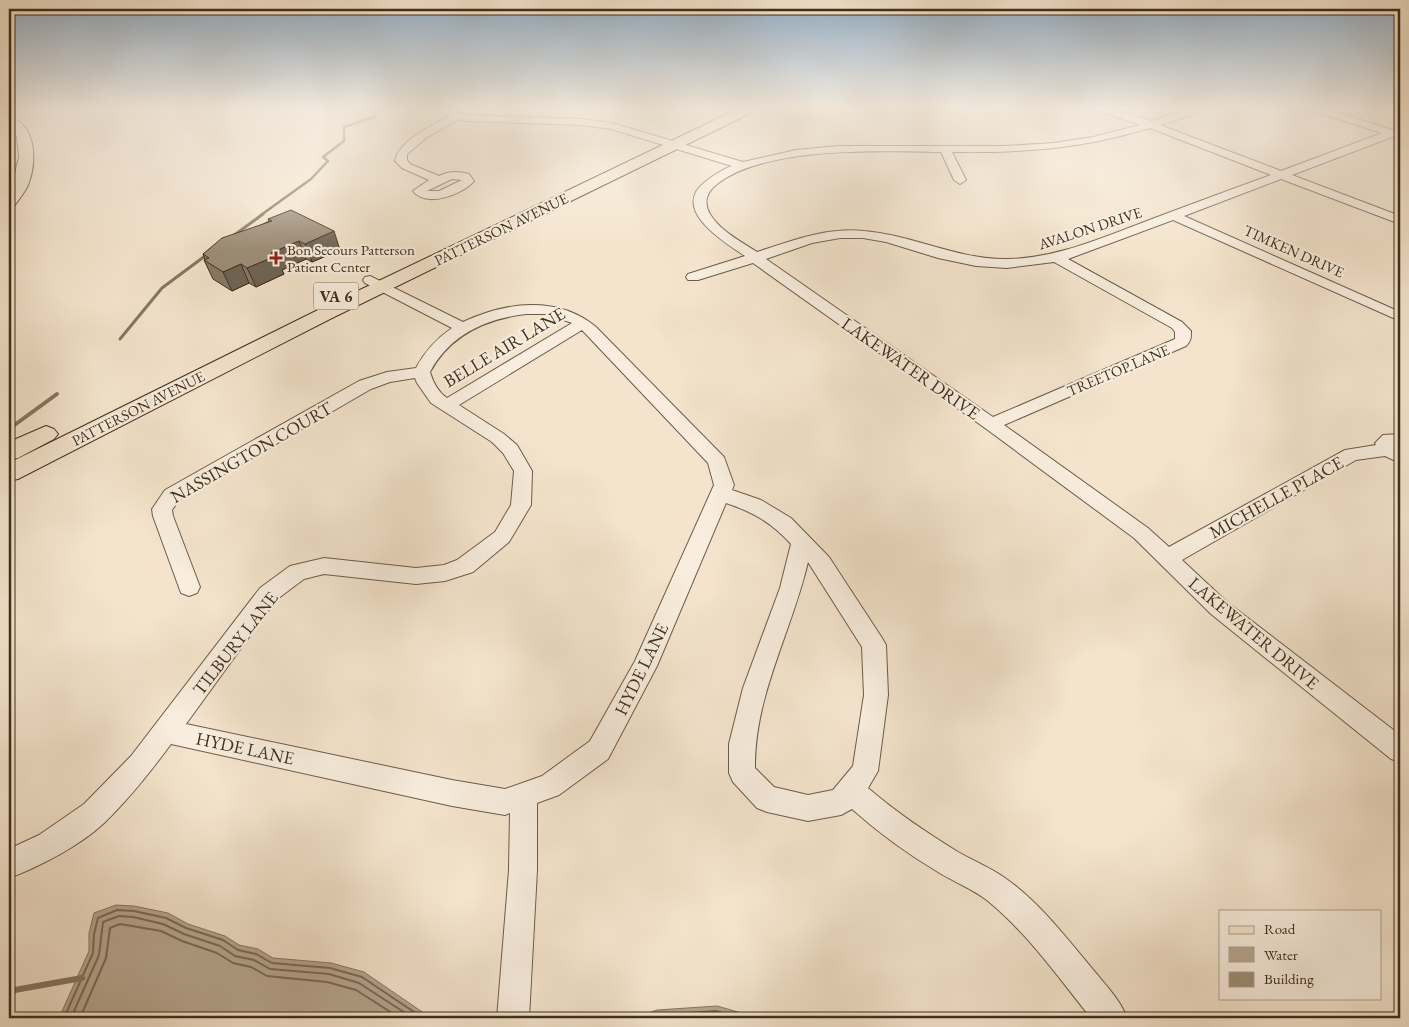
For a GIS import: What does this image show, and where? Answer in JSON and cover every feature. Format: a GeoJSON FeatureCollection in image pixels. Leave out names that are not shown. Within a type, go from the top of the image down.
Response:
{"type":"FeatureCollection","features":[{"type":"Feature","properties":{"kind":"main road"},"geometry":{"type":"LineString","coordinates":[[9,202],[20,185],[26,155]]}},
{"type":"Feature","properties":{"kind":"main road","name":"PATTERSON AVENUE"},"geometry":{"type":"LineString","coordinates":[[9,452],[376,284],[644,155]]}},
{"type":"Feature","properties":{"kind":"main road","name":"PATTERSON AVENUE"},"geometry":{"type":"LineString","coordinates":[[9,473],[376,284]]}},
{"type":"Feature","properties":{"kind":"street"},"geometry":{"type":"LineString","coordinates":[[402,155],[401,161],[406,166],[439,180]]}},
{"type":"Feature","properties":{"kind":"street"},"geometry":{"type":"LineString","coordinates":[[708,155],[741,165],[797,155]]}},
{"type":"Feature","properties":{"kind":"street"},"geometry":{"type":"LineString","coordinates":[[948,155],[960,180]]}},
{"type":"Feature","properties":{"kind":"street"},"geometry":{"type":"LineString","coordinates":[[1230,155],[1400,220]]}},
{"type":"Feature","properties":{"kind":"street","name":"AVALON DRIVE"},"geometry":{"type":"LineString","coordinates":[[694,277],[823,236],[850,234],[883,237],[944,255],[982,263],[1028,264],[1057,258],[1338,155]]}},
{"type":"Feature","properties":{"kind":"street","name":"LAKEWATER DRIVE"},"geometry":{"type":"LineString","coordinates":[[741,165],[726,171],[710,182],[700,195],[700,209],[708,223],[1141,533],[1219,608],[1397,743]]}},
{"type":"Feature","properties":{"kind":"street","name":"TIMKEN DRIVE"},"geometry":{"type":"LineString","coordinates":[[1174,216],[1400,317]]}},
{"type":"Feature","properties":{"kind":"street","name":"TREETOP LANE"},"geometry":{"type":"LineString","coordinates":[[991,424],[1180,343],[1183,340],[1183,331],[1178,325],[1057,258]]}},
{"type":"Feature","properties":{"kind":"street"},"geometry":{"type":"LineString","coordinates":[[376,284],[462,328]]}},
{"type":"Feature","properties":{"kind":"street","name":"HYDE LANE"},"geometry":{"type":"LineString","coordinates":[[166,731],[452,793],[505,802],[550,786],[599,750],[645,666],[724,485],[717,461],[582,323],[564,313],[553,310],[524,309],[495,315],[462,328]]}},
{"type":"Feature","properties":{"kind":"street","name":"BELLE AIR LANE"},"geometry":{"type":"LineString","coordinates":[[446,405],[582,323]]}},
{"type":"Feature","properties":{"kind":"street"},"geometry":{"type":"LineString","coordinates":[[422,372],[432,352],[452,334],[462,328]]}},
{"type":"Feature","properties":{"kind":"street","name":"TILBURY LANE"},"geometry":{"type":"LineString","coordinates":[[9,864],[49,845],[94,814],[140,765],[268,594],[298,572],[324,566],[416,576],[445,573],[465,566],[502,537],[521,504],[523,471],[510,449],[498,438],[446,405],[431,391],[425,383],[422,372]]}},
{"type":"Feature","properties":{"kind":"street","name":"NASSINGTON COURT"},"geometry":{"type":"LineString","coordinates":[[189,587],[162,516],[162,509],[172,495],[366,385],[387,377],[422,372]]}},
{"type":"Feature","properties":{"kind":"street","name":"MICHELLE PLACE"},"geometry":{"type":"LineString","coordinates":[[1168,558],[1352,454],[1396,449]]}},
{"type":"Feature","properties":{"kind":"street"},"geometry":{"type":"LineString","coordinates":[[720,493],[754,505],[784,523],[802,542],[820,563],[874,645],[876,695],[865,771],[841,802],[808,808],[767,799],[742,773],[742,744],[755,688],[791,588],[802,542]]}},
{"type":"Feature","properties":{"kind":"street"},"geometry":{"type":"LineString","coordinates":[[851,790],[873,811],[909,838],[996,890],[1037,927],[1111,1018]]}},
{"type":"Feature","properties":{"kind":"street"},"geometry":{"type":"LineString","coordinates":[[514,1014],[523,870],[524,795]]}},
{"type":"Feature","properties":{"kind":"water"},"geometry":{"type":"Polygon","coordinates":[[[116,905],[134,906],[168,913],[188,924],[225,936],[239,945],[258,949],[273,958],[331,963],[364,972],[431,1018],[59,1018],[89,951],[89,933],[94,913],[116,905]]]}},
{"type":"Feature","properties":{"kind":"water"},"geometry":{"type":"Polygon","coordinates":[[[717,1006],[759,1018],[625,1018],[637,1017],[657,1010],[717,1006]]]}},
{"type":"Feature","properties":{"kind":"building"},"geometry":{"type":"Polygon","coordinates":[[[291,210],[334,231],[305,244],[299,241],[271,253],[276,256],[247,268],[241,264],[223,272],[204,260],[209,258],[203,254],[222,238],[272,221],[268,219],[291,210]]]}},
{"type":"Feature","properties":{"kind":"waterway"},"geometry":{"type":"LineString","coordinates":[[261,215],[311,179],[328,161],[323,157],[326,155]]}},
{"type":"Feature","properties":{"kind":"waterway"},"geometry":{"type":"LineString","coordinates":[[233,236],[263,214]]}},
{"type":"Feature","properties":{"kind":"waterway"},"geometry":{"type":"LineString","coordinates":[[120,339],[162,288],[209,253]]}},
{"type":"Feature","properties":{"kind":"waterway"},"geometry":{"type":"LineString","coordinates":[[9,429],[57,394]]}},
{"type":"Feature","properties":{"kind":"waterway"},"geometry":{"type":"LineString","coordinates":[[9,991],[82,978]]}},
{"type":"Feature","properties":{"kind":"place","name":"Bon Secours Patterson Patient Center"},"geometry":{"type":"Point","coordinates":[276,258]}}]}
